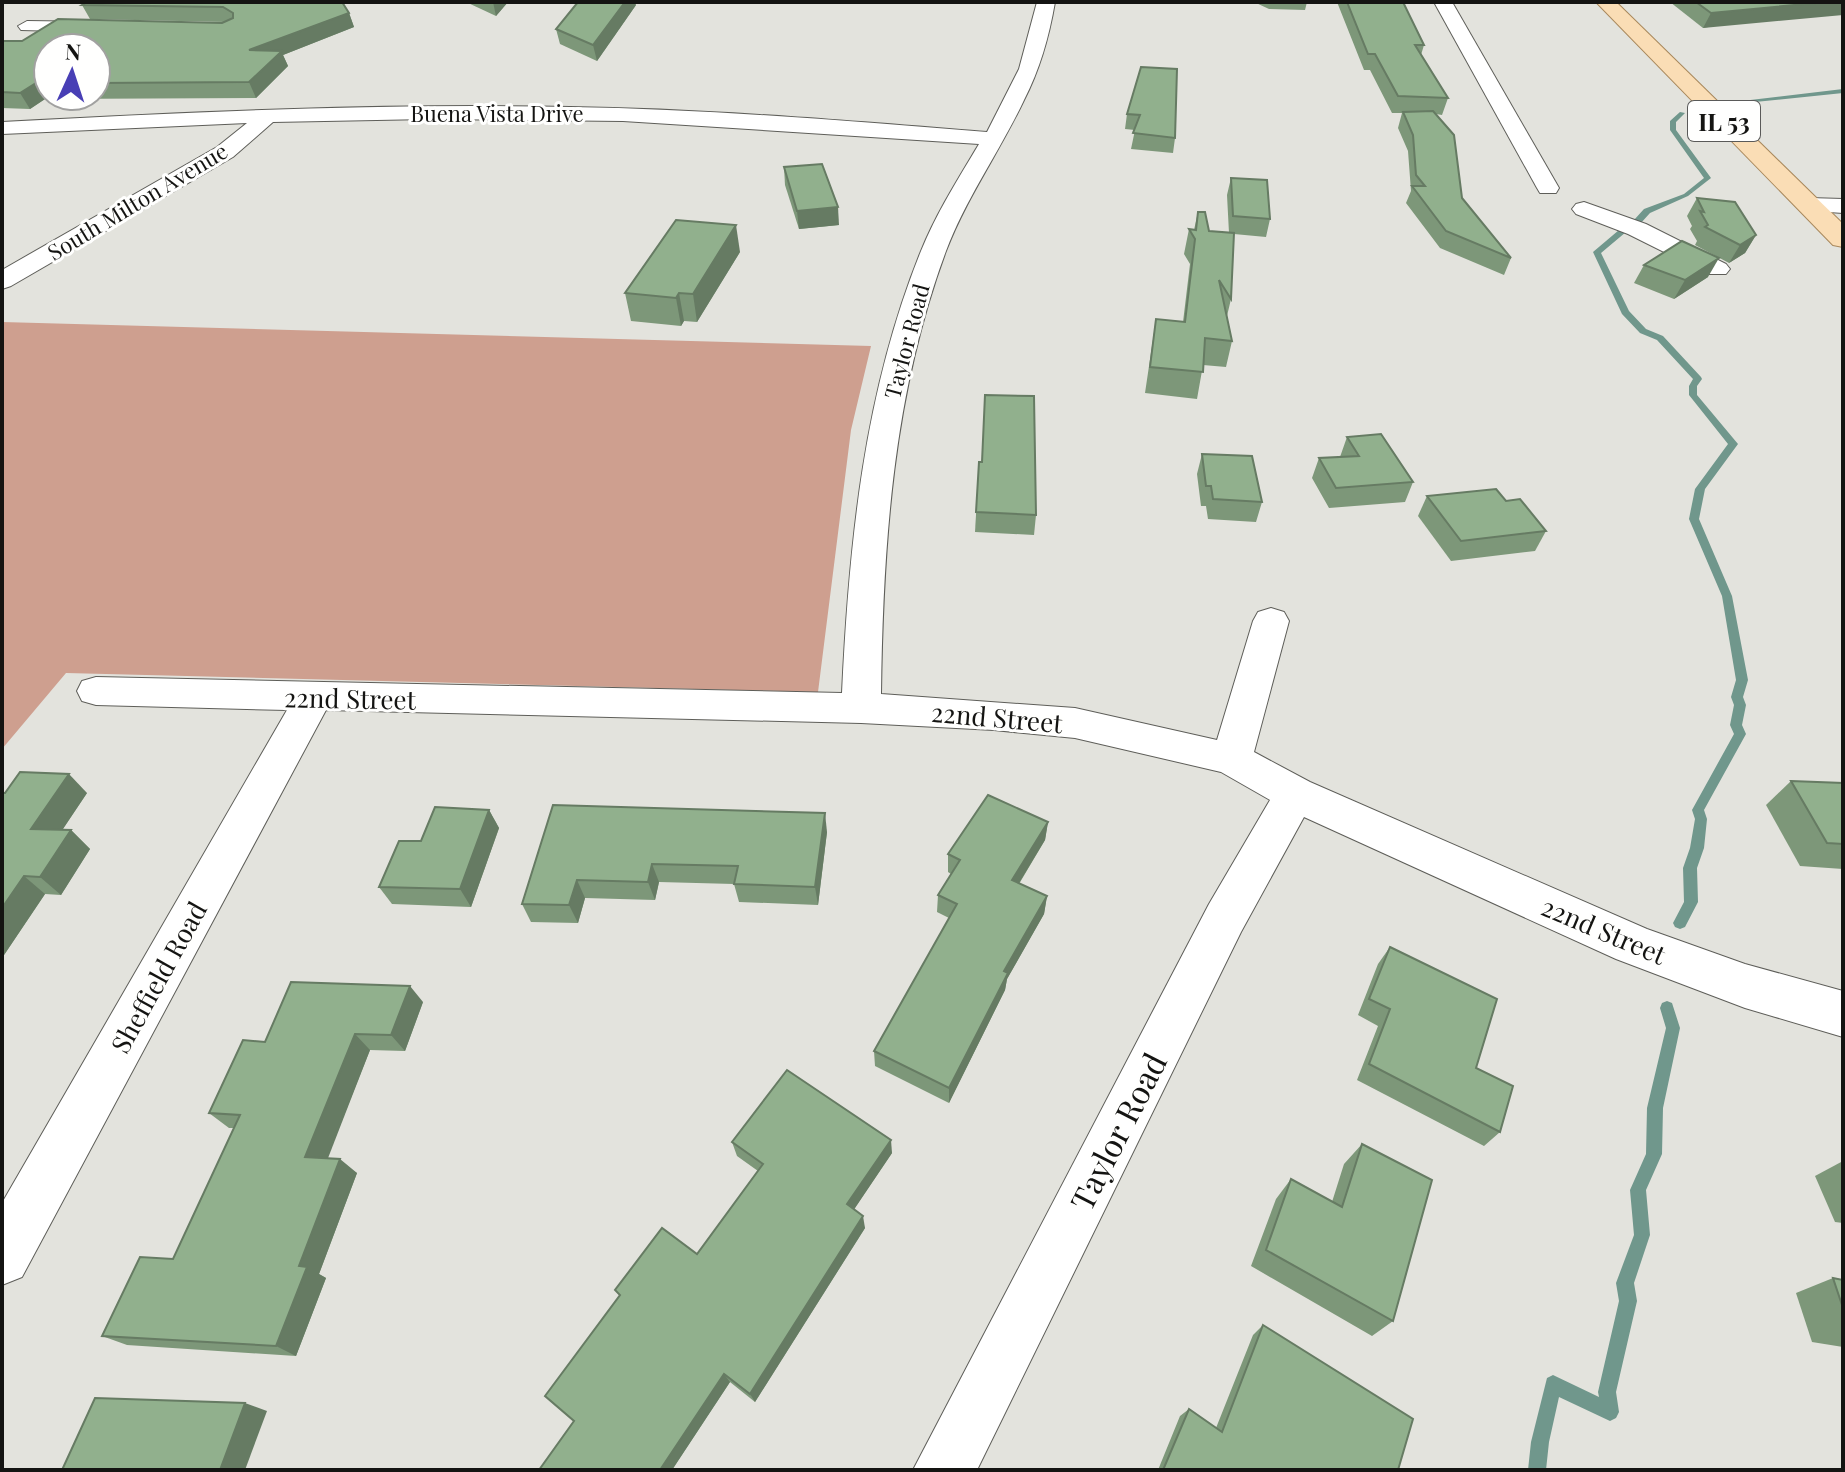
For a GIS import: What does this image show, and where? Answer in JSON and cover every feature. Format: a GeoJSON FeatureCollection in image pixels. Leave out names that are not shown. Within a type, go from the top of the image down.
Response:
{"type":"FeatureCollection","features":[{"type":"Feature","properties":{"kind":"main road","name":"IL 53"},"geometry":{"type":"LineString","coordinates":[[1605,2],[1843,239]]}},
{"type":"Feature","properties":{"kind":"street","name":"Taylor Road"},"geometry":{"type":"LineString","coordinates":[[861,708],[871,510],[900,351],[934,248],[957,199],[1031,68],[1042,32],[1046,2]]}},
{"type":"Feature","properties":{"kind":"street"},"geometry":{"type":"LineString","coordinates":[[1443,2],[1540,202],[1573,194],[1583,200],[1584,209],[1637,229],[1717,269]]}},
{"type":"Feature","properties":{"kind":"street"},"geometry":{"type":"LineString","coordinates":[[10,34],[60,8]]}},
{"type":"Feature","properties":{"kind":"street"},"geometry":{"type":"LineString","coordinates":[[27,26],[121,27]]}},
{"type":"Feature","properties":{"kind":"street","name":"Buena Vista Drive"},"geometry":{"type":"LineString","coordinates":[[2,128],[268,116],[490,112],[826,125],[987,148]]}},
{"type":"Feature","properties":{"kind":"street","name":"South Milton Avenue"},"geometry":{"type":"LineString","coordinates":[[2,281],[200,166],[268,116]]}},
{"type":"Feature","properties":{"kind":"street","name":"Buena Vista Drive"},"geometry":{"type":"LineString","coordinates":[[2,143],[250,132],[448,128],[624,131],[987,148]]}},
{"type":"Feature","properties":{"kind":"street"},"geometry":{"type":"LineString","coordinates":[[1809,205],[1843,206]]}},
{"type":"Feature","properties":{"kind":"street"},"geometry":{"type":"LineString","coordinates":[[1232,759],[1271,621]]}},
{"type":"Feature","properties":{"kind":"street","name":"22nd Street"},"geometry":{"type":"LineString","coordinates":[[96,691],[861,708],[1075,723],[1232,759],[1295,794],[1632,944],[1745,986],[1843,1014]]}},
{"type":"Feature","properties":{"kind":"street","name":"Sheffield Road"},"geometry":{"type":"LineString","coordinates":[[2,1257],[314,697]]}},
{"type":"Feature","properties":{"kind":"street","name":"Taylor Road"},"geometry":{"type":"LineString","coordinates":[[944,1470],[1225,918],[1295,794]]}},
{"type":"Feature","properties":{"kind":"shaded area"},"geometry":{"type":"Polygon","coordinates":[[[2,322],[871,346],[851,430],[818,692],[66,673],[2,749],[2,322]]]}},
{"type":"Feature","properties":{"kind":"building"},"geometry":{"type":"Polygon","coordinates":[[[87,2],[342,2],[349,13],[249,50],[282,51],[249,82],[112,83],[112,32],[37,32],[58,19],[222,23],[233,18],[233,13],[223,7],[82,5],[87,2]]]}},
{"type":"Feature","properties":{"kind":"building"},"geometry":{"type":"Polygon","coordinates":[[[578,2],[625,2],[593,45],[556,29],[578,2]]]}},
{"type":"Feature","properties":{"kind":"building"},"geometry":{"type":"Polygon","coordinates":[[[1347,2],[1403,2],[1424,45],[1415,45],[1448,98],[1398,96],[1375,54],[1368,54],[1347,2]]]}},
{"type":"Feature","properties":{"kind":"building"},"geometry":{"type":"Polygon","coordinates":[[[1696,2],[1826,2],[1711,13],[1696,2]]]}},
{"type":"Feature","properties":{"kind":"building"},"geometry":{"type":"Polygon","coordinates":[[[32,35],[32,86],[20,93],[2,92],[2,42],[22,41],[32,35]]]}},
{"type":"Feature","properties":{"kind":"building"},"geometry":{"type":"Polygon","coordinates":[[[1141,67],[1177,69],[1175,138],[1133,133],[1140,115],[1127,114],[1141,67]]]}},
{"type":"Feature","properties":{"kind":"building"},"geometry":{"type":"Polygon","coordinates":[[[1433,111],[1454,135],[1462,198],[1511,258],[1446,231],[1412,186],[1425,186],[1416,175],[1413,135],[1403,112],[1433,111]]]}},
{"type":"Feature","properties":{"kind":"building"},"geometry":{"type":"Polygon","coordinates":[[[822,164],[838,207],[797,211],[784,167],[822,164]]]}},
{"type":"Feature","properties":{"kind":"building"},"geometry":{"type":"Polygon","coordinates":[[[1231,178],[1267,180],[1270,219],[1233,216],[1231,178]]]}},
{"type":"Feature","properties":{"kind":"building"},"geometry":{"type":"Polygon","coordinates":[[[1697,198],[1735,202],[1756,235],[1740,245],[1705,227],[1708,225],[1697,198]]]}},
{"type":"Feature","properties":{"kind":"building"},"geometry":{"type":"Polygon","coordinates":[[[1198,212],[1205,212],[1209,231],[1234,233],[1231,299],[1219,280],[1232,341],[1205,338],[1203,372],[1150,367],[1156,319],[1185,322],[1195,239],[1189,229],[1196,230],[1198,212]]]}},
{"type":"Feature","properties":{"kind":"building"},"geometry":{"type":"Polygon","coordinates":[[[676,220],[736,225],[693,294],[679,293],[676,298],[625,293],[676,220]]]}},
{"type":"Feature","properties":{"kind":"building"},"geometry":{"type":"Polygon","coordinates":[[[1682,241],[1719,258],[1685,280],[1644,265],[1682,241]]]}},
{"type":"Feature","properties":{"kind":"building"},"geometry":{"type":"Polygon","coordinates":[[[985,395],[1034,396],[1036,515],[976,512],[985,395]]]}},
{"type":"Feature","properties":{"kind":"building"},"geometry":{"type":"Polygon","coordinates":[[[1381,434],[1413,482],[1336,488],[1319,458],[1359,456],[1347,437],[1381,434]]]}},
{"type":"Feature","properties":{"kind":"building"},"geometry":{"type":"Polygon","coordinates":[[[1202,454],[1252,456],[1262,502],[1213,499],[1211,486],[1206,486],[1202,454]]]}},
{"type":"Feature","properties":{"kind":"building"},"geometry":{"type":"Polygon","coordinates":[[[1496,489],[1506,501],[1520,499],[1546,531],[1461,541],[1427,496],[1496,489]]]}},
{"type":"Feature","properties":{"kind":"building"},"geometry":{"type":"Polygon","coordinates":[[[20,772],[69,774],[31,829],[71,830],[40,877],[24,876],[2,908],[2,793],[20,772]]]}},
{"type":"Feature","properties":{"kind":"building"},"geometry":{"type":"Polygon","coordinates":[[[1791,781],[1843,783],[1843,844],[1827,843],[1791,781]]]}},
{"type":"Feature","properties":{"kind":"building"},"geometry":{"type":"Polygon","coordinates":[[[988,795],[1048,822],[1012,880],[1047,896],[1004,971],[1008,973],[949,1088],[874,1051],[957,904],[938,895],[960,860],[948,854],[988,795]]]}},
{"type":"Feature","properties":{"kind":"building"},"geometry":{"type":"Polygon","coordinates":[[[553,805],[825,813],[815,887],[734,884],[738,866],[652,864],[648,882],[577,880],[569,905],[522,904],[553,805]]]}},
{"type":"Feature","properties":{"kind":"building"},"geometry":{"type":"Polygon","coordinates":[[[435,807],[489,810],[460,889],[379,887],[399,841],[421,841],[435,807]]]}},
{"type":"Feature","properties":{"kind":"building"},"geometry":{"type":"Polygon","coordinates":[[[1390,947],[1497,999],[1476,1068],[1513,1086],[1500,1132],[1369,1064],[1390,1009],[1369,999],[1390,947]]]}},
{"type":"Feature","properties":{"kind":"building"},"geometry":{"type":"Polygon","coordinates":[[[291,982],[410,986],[391,1035],[355,1034],[305,1157],[340,1159],[299,1266],[307,1267],[276,1346],[102,1336],[140,1257],[173,1259],[240,1115],[209,1113],[243,1040],[265,1042],[291,982]]]}},
{"type":"Feature","properties":{"kind":"building"},"geometry":{"type":"Polygon","coordinates":[[[787,1070],[891,1140],[847,1204],[863,1216],[750,1394],[724,1374],[660,1470],[539,1470],[574,1421],[545,1396],[620,1295],[615,1290],[662,1228],[697,1254],[763,1164],[732,1142],[787,1070]]]}},
{"type":"Feature","properties":{"kind":"building"},"geometry":{"type":"Polygon","coordinates":[[[1362,1144],[1432,1180],[1393,1321],[1266,1250],[1291,1179],[1342,1207],[1362,1144]]]}},
{"type":"Feature","properties":{"kind":"building"},"geometry":{"type":"Polygon","coordinates":[[[1833,1278],[1843,1280],[1843,1308],[1833,1278]]]}},
{"type":"Feature","properties":{"kind":"building"},"geometry":{"type":"Polygon","coordinates":[[[1263,1325],[1413,1419],[1398,1470],[1163,1470],[1189,1409],[1222,1432],[1263,1325]]]}},
{"type":"Feature","properties":{"kind":"building"},"geometry":{"type":"Polygon","coordinates":[[[95,1398],[245,1403],[220,1470],[62,1470],[95,1398]]]}},
{"type":"Feature","properties":{"kind":"waterway"},"geometry":{"type":"LineString","coordinates":[[1745,101],[1843,91]]}},
{"type":"Feature","properties":{"kind":"waterway"},"geometry":{"type":"LineString","coordinates":[[1637,222],[1647,211],[1686,195],[1708,178],[1673,130],[1673,121],[1682,113]]}},
{"type":"Feature","properties":{"kind":"waterway"},"geometry":{"type":"LineString","coordinates":[[1622,232],[1597,252],[1625,312],[1643,331],[1660,338],[1698,379],[1693,386],[1693,395],[1733,444],[1700,489],[1694,519],[1727,596],[1742,680],[1737,697],[1740,705],[1736,725],[1740,734],[1698,810],[1701,819],[1697,848],[1690,868],[1691,902],[1680,923]]}},
{"type":"Feature","properties":{"kind":"waterway"},"geometry":{"type":"LineString","coordinates":[[1537,1470],[1553,1384],[1610,1412],[1607,1392],[1628,1301],[1625,1283],[1642,1235],[1638,1190],[1654,1154],[1655,1108],[1673,1028],[1667,1008]]}}]}
